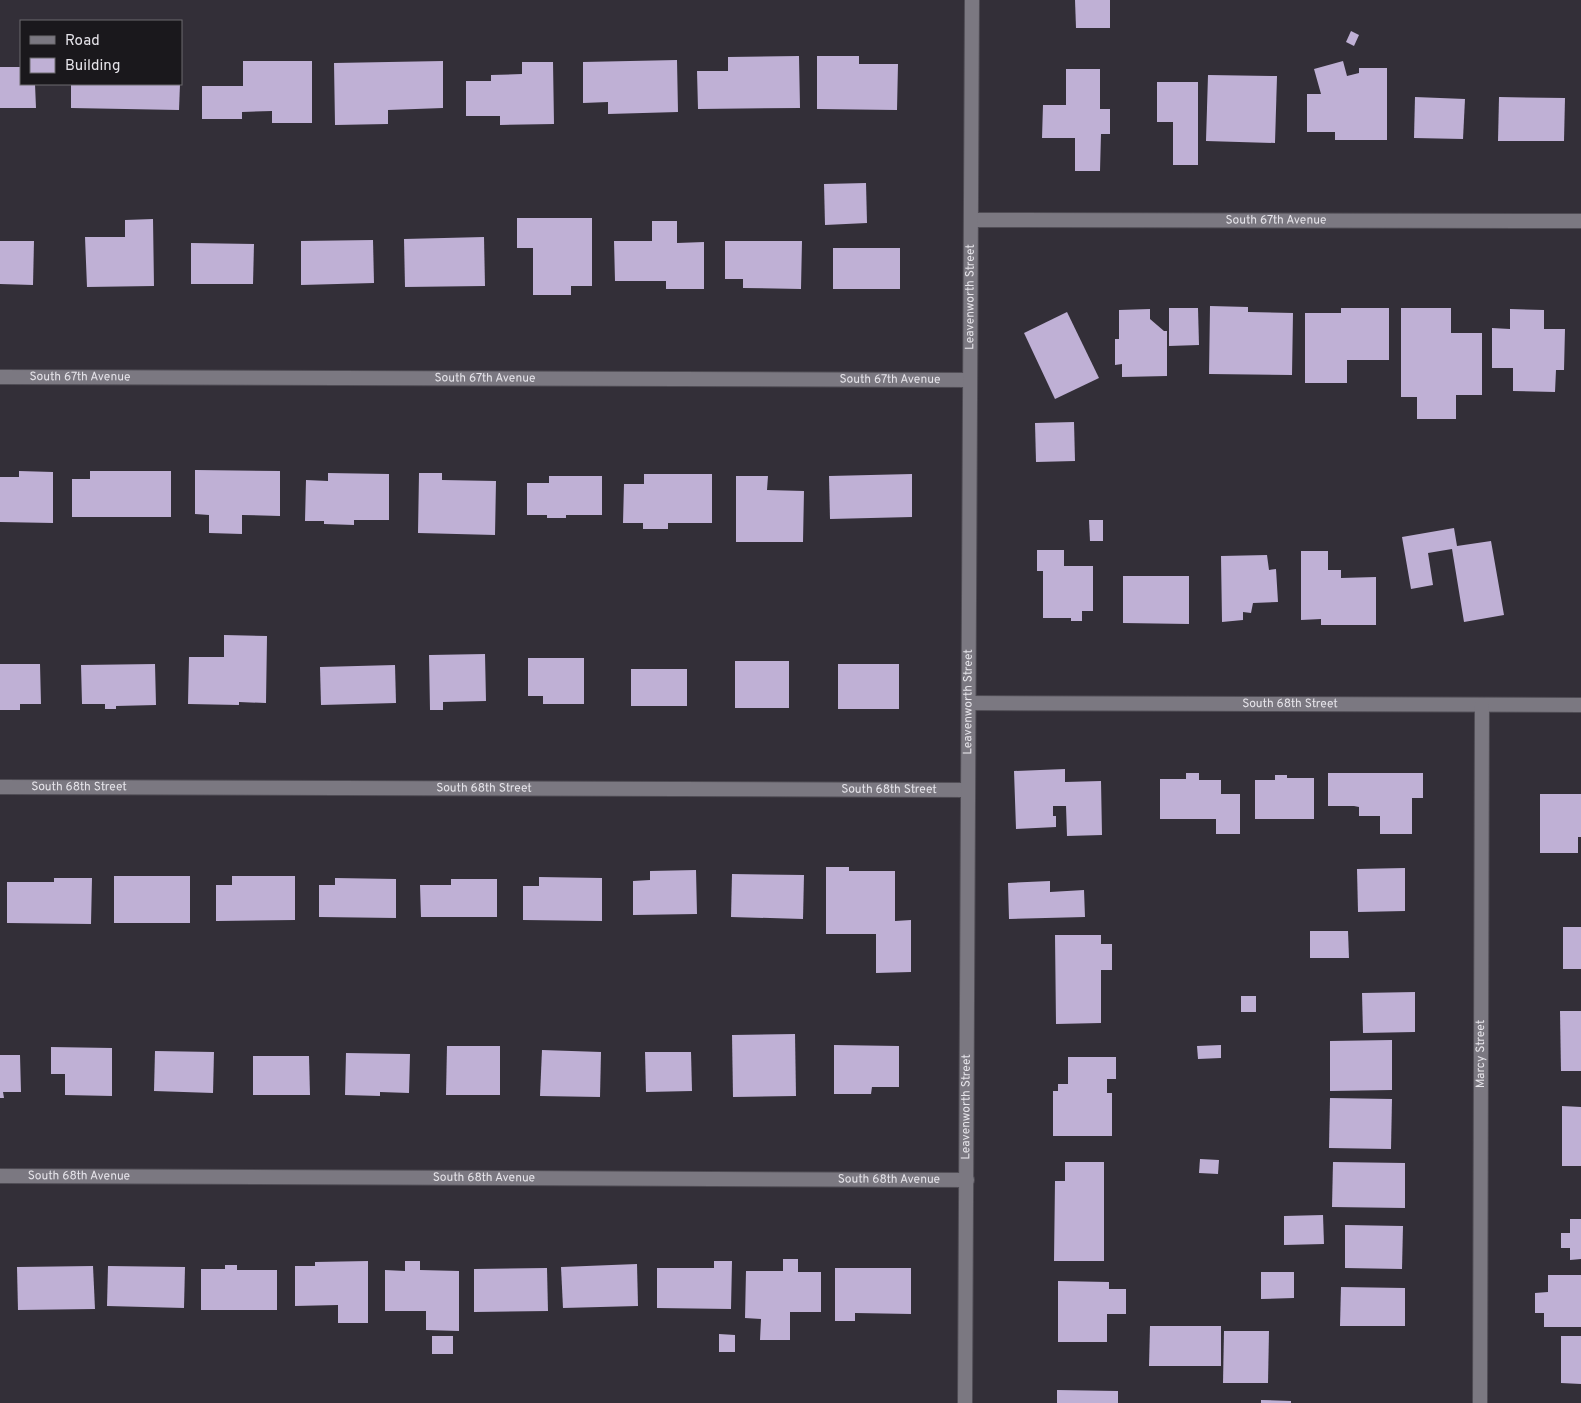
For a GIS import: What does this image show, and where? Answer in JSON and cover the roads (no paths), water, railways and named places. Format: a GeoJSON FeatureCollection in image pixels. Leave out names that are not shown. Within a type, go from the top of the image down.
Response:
{"type":"FeatureCollection","features":[{"type":"Feature","properties":{"kind":"street","name":"Leavenworth Street"},"geometry":{"type":"LineString","coordinates":[[965,1403],[972,0]]}},
{"type":"Feature","properties":{"kind":"street","name":"South 67th Avenue"},"geometry":{"type":"LineString","coordinates":[[971,220],[1581,222]]}},
{"type":"Feature","properties":{"kind":"street","name":"South 67th Avenue"},"geometry":{"type":"LineString","coordinates":[[0,377],[970,380]]}},
{"type":"Feature","properties":{"kind":"street","name":"South 68th Street"},"geometry":{"type":"LineString","coordinates":[[969,703],[1581,705]]}},
{"type":"Feature","properties":{"kind":"street","name":"Marcy Street"},"geometry":{"type":"LineString","coordinates":[[1480,1403],[1482,704]]}},
{"type":"Feature","properties":{"kind":"street","name":"South 68th Street"},"geometry":{"type":"LineString","coordinates":[[0,787],[968,790]]}},
{"type":"Feature","properties":{"kind":"street","name":"South 68th Avenue"},"geometry":{"type":"LineString","coordinates":[[0,1176],[967,1180]]}}]}
